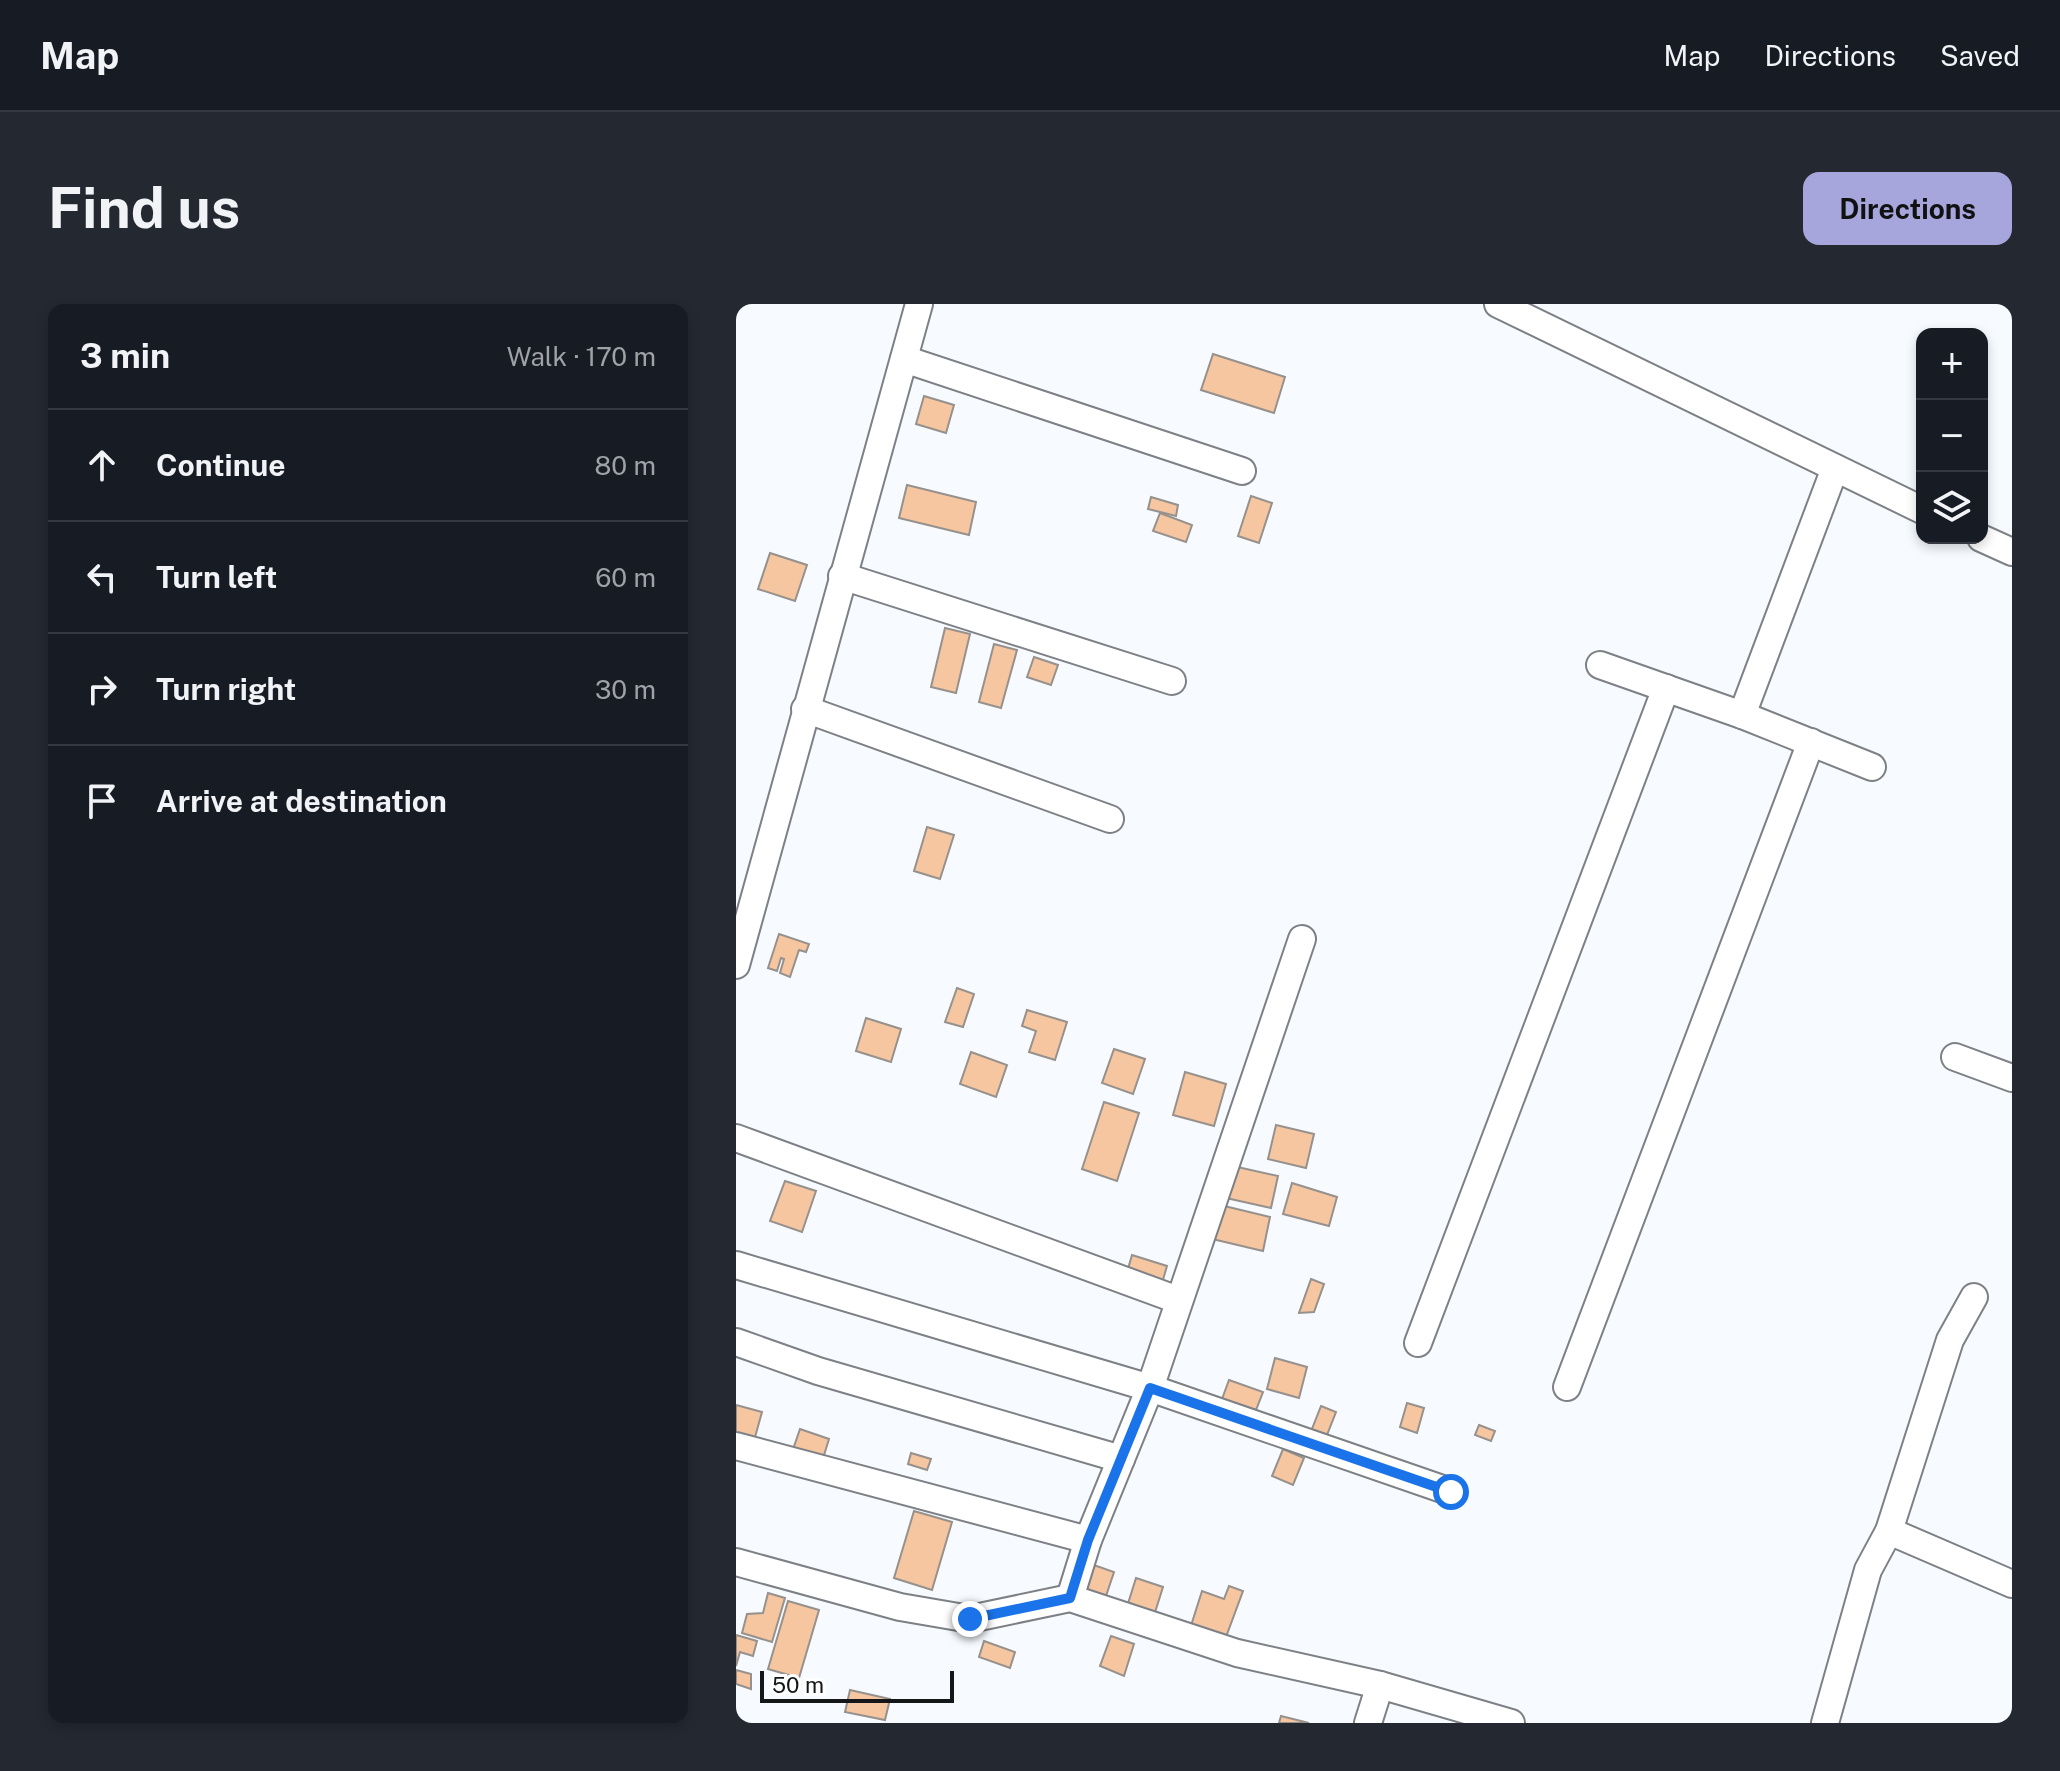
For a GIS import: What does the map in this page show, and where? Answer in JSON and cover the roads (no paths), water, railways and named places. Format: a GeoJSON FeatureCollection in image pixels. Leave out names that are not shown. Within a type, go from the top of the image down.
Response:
{"type":"FeatureCollection","features":[{"type":"Feature","properties":{"kind":"street"},"geometry":{"type":"LineString","coordinates":[[736,965],[919,304]]}},
{"type":"Feature","properties":{"kind":"street"},"geometry":{"type":"LineString","coordinates":[[1498,304],[1916,507]]}},
{"type":"Feature","properties":{"kind":"street"},"geometry":{"type":"LineString","coordinates":[[904,359],[1242,471]]}},
{"type":"Feature","properties":{"kind":"street"},"geometry":{"type":"LineString","coordinates":[[1742,715],[1835,468]]}},
{"type":"Feature","properties":{"kind":"street"},"geometry":{"type":"LineString","coordinates":[[1988,541],[2012,552]]}},
{"type":"Feature","properties":{"kind":"street"},"geometry":{"type":"LineString","coordinates":[[842,576],[1172,681]]}},
{"type":"Feature","properties":{"kind":"street"},"geometry":{"type":"LineString","coordinates":[[1600,665],[1742,715],[1872,767]]}},
{"type":"Feature","properties":{"kind":"street"},"geometry":{"type":"LineString","coordinates":[[1418,1343],[1666,688]]}},
{"type":"Feature","properties":{"kind":"street"},"geometry":{"type":"LineString","coordinates":[[805,709],[1110,819]]}},
{"type":"Feature","properties":{"kind":"street"},"geometry":{"type":"LineString","coordinates":[[1567,1387],[1811,742]]}},
{"type":"Feature","properties":{"kind":"street"},"geometry":{"type":"LineString","coordinates":[[1070,1598],[1088,1540],[1150,1388],[1302,939]]}},
{"type":"Feature","properties":{"kind":"street"},"geometry":{"type":"LineString","coordinates":[[1955,1057],[2012,1078]]}},
{"type":"Feature","properties":{"kind":"street"},"geometry":{"type":"LineString","coordinates":[[736,1138],[1178,1300]]}},
{"type":"Feature","properties":{"kind":"street"},"geometry":{"type":"LineString","coordinates":[[736,1265],[1150,1388],[1451,1492]]}},
{"type":"Feature","properties":{"kind":"street"},"geometry":{"type":"LineString","coordinates":[[1825,1723],[1868,1570],[1889,1531],[1950,1340],[1974,1297]]}},
{"type":"Feature","properties":{"kind":"street"},"geometry":{"type":"LineString","coordinates":[[736,1342],[818,1371],[1121,1459]]}},
{"type":"Feature","properties":{"kind":"street"},"geometry":{"type":"LineString","coordinates":[[736,1446],[1088,1540]]}},
{"type":"Feature","properties":{"kind":"street"},"geometry":{"type":"LineString","coordinates":[[1889,1531],[2012,1584]]}},
{"type":"Feature","properties":{"kind":"street"},"geometry":{"type":"LineString","coordinates":[[736,1562],[900,1607],[970,1619],[1070,1598],[1237,1653],[1380,1685],[1511,1723]]}},
{"type":"Feature","properties":{"kind":"street"},"geometry":{"type":"LineString","coordinates":[[1368,1723],[1380,1685]]}}]}
